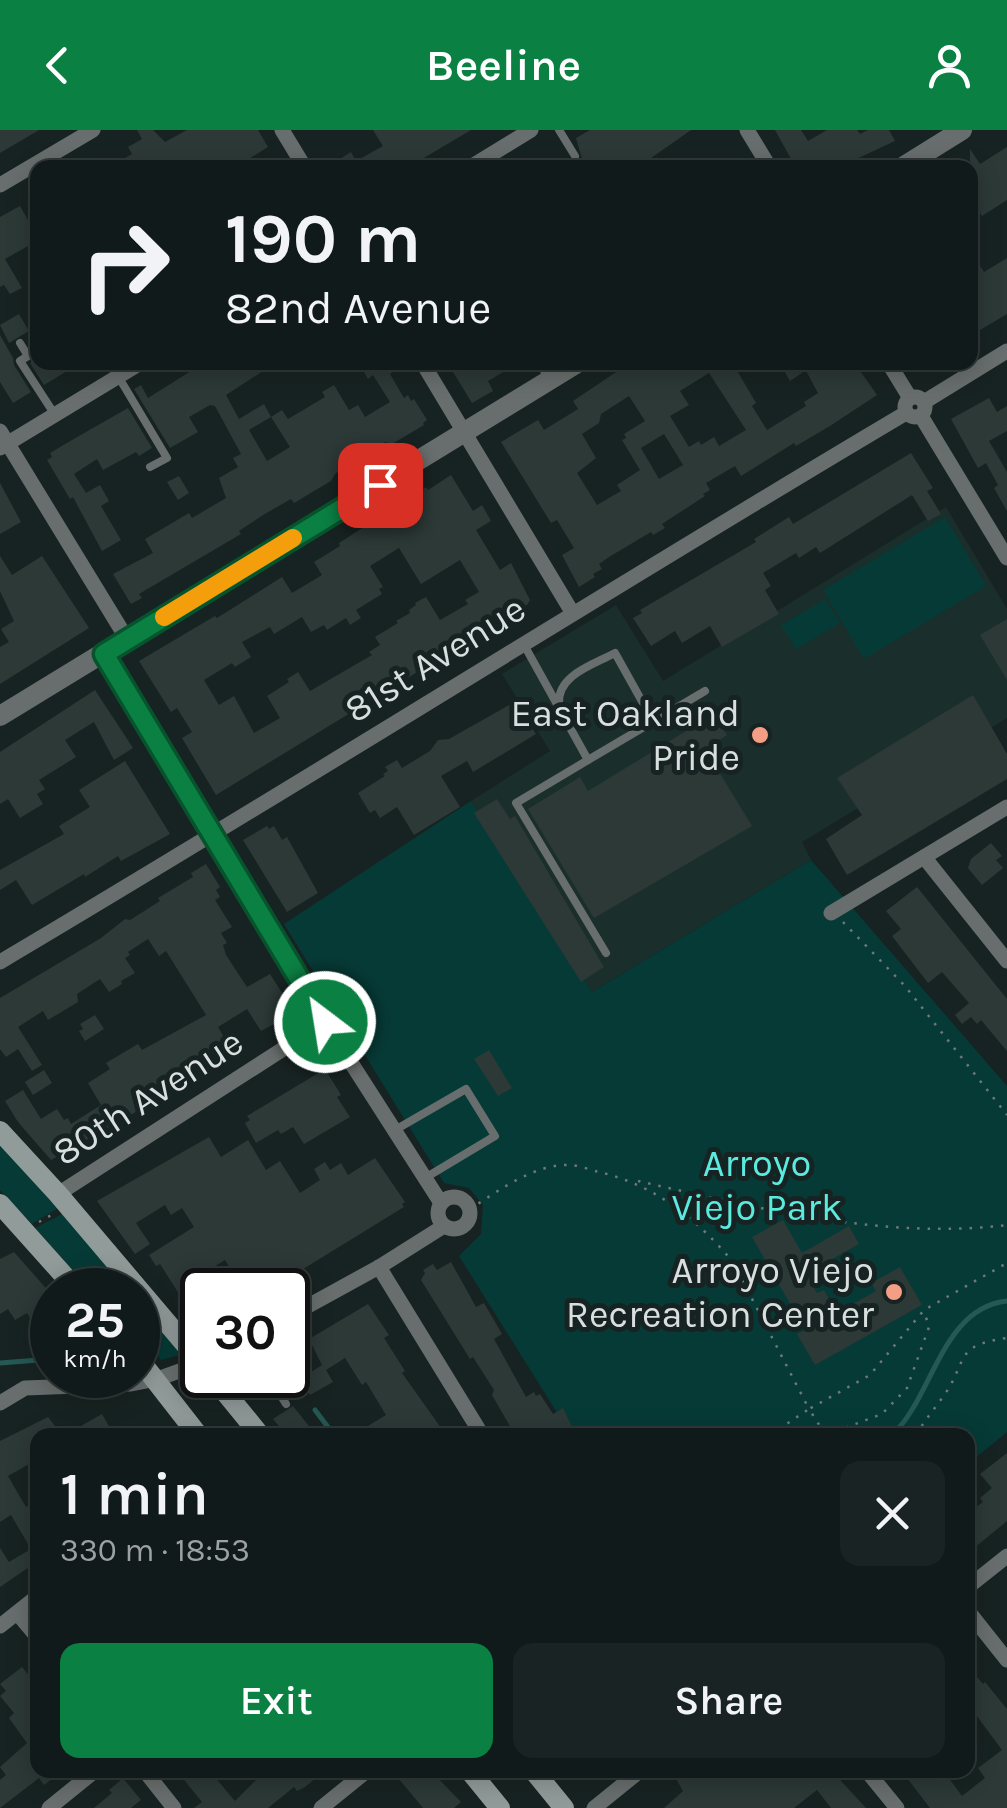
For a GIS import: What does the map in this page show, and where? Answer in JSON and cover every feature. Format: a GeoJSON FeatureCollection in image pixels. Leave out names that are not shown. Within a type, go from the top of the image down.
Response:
{"type":"FeatureCollection","features":[{"type":"Feature","properties":{"kind":"main road"},"geometry":{"type":"LineString","coordinates":[[0,1132],[180,1337]]}},
{"type":"Feature","properties":{"kind":"main road"},"geometry":{"type":"LineString","coordinates":[[10,1221],[56,1268]]}},
{"type":"Feature","properties":{"kind":"main road"},"geometry":{"type":"LineString","coordinates":[[160,1384],[193,1428]]}},
{"type":"Feature","properties":{"kind":"main road"},"geometry":{"type":"LineString","coordinates":[[230,1398],[254,1428]]}},
{"type":"Feature","properties":{"kind":"main road"},"geometry":{"type":"LineString","coordinates":[[476,1778],[500,1808]]}},
{"type":"Feature","properties":{"kind":"main road"},"geometry":{"type":"LineString","coordinates":[[539,1778],[564,1808]]}},
{"type":"Feature","properties":{"kind":"street"},"geometry":{"type":"LineString","coordinates":[[41,160],[93,130]]}},
{"type":"Feature","properties":{"kind":"street"},"geometry":{"type":"LineString","coordinates":[[282,130],[300,160]]}},
{"type":"Feature","properties":{"kind":"street"},"geometry":{"type":"LineString","coordinates":[[481,160],[532,130]]}},
{"type":"Feature","properties":{"kind":"street"},"geometry":{"type":"LineString","coordinates":[[747,130],[765,160]]}},
{"type":"Feature","properties":{"kind":"street"},"geometry":{"type":"LineString","coordinates":[[913,160],[962,130]]}},
{"type":"Feature","properties":{"kind":"street"},"geometry":{"type":"LineString","coordinates":[[0,184],[30,167]]}},
{"type":"Feature","properties":{"kind":"street","name":"81st Avenue"},"geometry":{"type":"LineString","coordinates":[[978,369],[1007,352]]}},
{"type":"Feature","properties":{"kind":"street"},"geometry":{"type":"LineString","coordinates":[[127,640],[2,441],[128,370]]}},
{"type":"Feature","properties":{"kind":"street"},"geometry":{"type":"LineString","coordinates":[[427,370],[572,612]]}},
{"type":"Feature","properties":{"kind":"street"},"geometry":{"type":"LineString","coordinates":[[893,370],[1007,558]]}},
{"type":"Feature","properties":{"kind":"street","name":"81st Avenue"},"geometry":{"type":"LineString","coordinates":[[0,962],[977,370]]}},
{"type":"Feature","properties":{"kind":"street"},"geometry":{"type":"LineString","coordinates":[[0,716],[466,433],[544,371]]}},
{"type":"Feature","properties":{"kind":"street"},"geometry":{"type":"LineString","coordinates":[[104,654],[325,1022],[441,1202]]}},
{"type":"Feature","properties":{"kind":"street"},"geometry":{"type":"LineString","coordinates":[[831,912],[1007,807]]}},
{"type":"Feature","properties":{"kind":"street"},"geometry":{"type":"LineString","coordinates":[[924,857],[1007,960]]}},
{"type":"Feature","properties":{"kind":"street","name":"80th Avenue"},"geometry":{"type":"LineString","coordinates":[[62,1200],[325,1022]]}},
{"type":"Feature","properties":{"kind":"street"},"geometry":{"type":"LineString","coordinates":[[451,1197],[460,1198],[470,1209],[470,1218],[463,1226],[450,1229],[437,1216],[441,1202],[451,1197]]}},
{"type":"Feature","properties":{"kind":"street"},"geometry":{"type":"LineString","coordinates":[[310,1305],[444,1226]]}},
{"type":"Feature","properties":{"kind":"street"},"geometry":{"type":"LineString","coordinates":[[379,1267],[478,1428]]}},
{"type":"Feature","properties":{"kind":"street"},"geometry":{"type":"LineString","coordinates":[[0,1404],[30,1388]]}},
{"type":"Feature","properties":{"kind":"street"},"geometry":{"type":"LineString","coordinates":[[975,1582],[1007,1556]]}},
{"type":"Feature","properties":{"kind":"street"},"geometry":{"type":"LineString","coordinates":[[0,1626],[30,1602]]}},
{"type":"Feature","properties":{"kind":"street"},"geometry":{"type":"LineString","coordinates":[[17,1613],[30,1628]]}},
{"type":"Feature","properties":{"kind":"street"},"geometry":{"type":"LineString","coordinates":[[975,1621],[1007,1660]]}},
{"type":"Feature","properties":{"kind":"street"},"geometry":{"type":"LineString","coordinates":[[49,1808],[86,1778]]}},
{"type":"Feature","properties":{"kind":"street"},"geometry":{"type":"LineString","coordinates":[[150,1778],[174,1808]]}},
{"type":"Feature","properties":{"kind":"street"},"geometry":{"type":"LineString","coordinates":[[322,1808],[358,1778]]}},
{"type":"Feature","properties":{"kind":"street"},"geometry":{"type":"LineString","coordinates":[[594,1808],[632,1778]]}},
{"type":"Feature","properties":{"kind":"street"},"geometry":{"type":"LineString","coordinates":[[873,1778],[897,1808]]}},
{"type":"Feature","properties":{"kind":"lane"},"geometry":{"type":"LineString","coordinates":[[559,130],[575,156]]}},
{"type":"Feature","properties":{"kind":"lane"},"geometry":{"type":"LineString","coordinates":[[20,343],[28,356],[20,361],[54,415]]}},
{"type":"Feature","properties":{"kind":"lane"},"geometry":{"type":"LineString","coordinates":[[118,376],[167,458],[150,467]]}},
{"type":"Feature","properties":{"kind":"lane"},"geometry":{"type":"LineString","coordinates":[[523,643],[588,760]]}},
{"type":"Feature","properties":{"kind":"lane"},"geometry":{"type":"LineString","coordinates":[[537,670],[551,679],[564,681],[615,653],[653,721]]}},
{"type":"Feature","properties":{"kind":"lane"},"geometry":{"type":"LineString","coordinates":[[564,681],[558,695],[565,721]]}},
{"type":"Feature","properties":{"kind":"lane"},"geometry":{"type":"LineString","coordinates":[[606,953],[516,803],[705,691]]}},
{"type":"Feature","properties":{"kind":"lane"},"geometry":{"type":"LineString","coordinates":[[394,1130],[466,1089],[495,1136],[426,1178]]}},
{"type":"Feature","properties":{"kind":"lane"},"geometry":{"type":"LineString","coordinates":[[282,1398],[286,1404]]}},
{"type":"Feature","properties":{"kind":"path"},"geometry":{"type":"LineString","coordinates":[[831,912],[852,928],[904,986],[1007,1115]]}},
{"type":"Feature","properties":{"kind":"path"},"geometry":{"type":"LineString","coordinates":[[470,1209],[533,1172],[568,1164],[732,1202],[876,1226],[1007,1225]]}},
{"type":"Feature","properties":{"kind":"path"},"geometry":{"type":"LineString","coordinates":[[633,1180],[668,1200],[733,1262],[821,1428]]}},
{"type":"Feature","properties":{"kind":"path","name":"80th Avenue"},"geometry":{"type":"LineString","coordinates":[[10,1221],[62,1200]]}},
{"type":"Feature","properties":{"kind":"path"},"geometry":{"type":"LineString","coordinates":[[780,1428],[870,1375],[924,1310],[1007,1264]]}},
{"type":"Feature","properties":{"kind":"path"},"geometry":{"type":"LineString","coordinates":[[845,1428],[882,1414],[907,1388],[929,1327],[924,1310]]}},
{"type":"Feature","properties":{"kind":"path"},"geometry":{"type":"LineString","coordinates":[[920,1428],[947,1392],[968,1350],[1007,1338]]}},
{"type":"Feature","properties":{"kind":"shaded area","name":"East Oakland Pride"},"geometry":{"type":"Polygon","coordinates":[[[946,507],[1007,609],[1007,718],[802,842],[811,860],[592,992],[471,801],[550,751],[502,674],[616,605],[663,681],[946,507]]]}},
{"type":"Feature","properties":{"kind":"green space"},"geometry":{"type":"Polygon","coordinates":[[[945,517],[986,586],[864,659],[823,590],[945,517]]]}},
{"type":"Feature","properties":{"kind":"green space"},"geometry":{"type":"Polygon","coordinates":[[[825,599],[840,623],[796,649],[781,625],[825,599]]]}},
{"type":"Feature","properties":{"kind":"green space","name":"Arroyo Viejo Park"},"geometry":{"type":"Polygon","coordinates":[[[471,801],[592,992],[811,860],[1007,1086],[1007,1432],[975,1458],[975,1428],[567,1428],[459,1256],[481,1234],[483,1205],[469,1188],[444,1183],[284,924],[471,801]]]}},
{"type":"Feature","properties":{"kind":"green space"},"geometry":{"type":"Polygon","coordinates":[[[0,1145],[58,1208],[32,1224],[0,1190],[0,1145]]]}},
{"type":"Feature","properties":{"kind":"green space"},"geometry":{"type":"Polygon","coordinates":[[[64,1213],[111,1268],[71,1268],[35,1228],[64,1213]]]}},
{"type":"Feature","properties":{"kind":"green space"},"geometry":{"type":"Polygon","coordinates":[[[160,1325],[180,1350],[180,1355],[161,1360],[160,1325]]]}},
{"type":"Feature","properties":{"kind":"building"},"geometry":{"type":"Polygon","coordinates":[[[0,130],[39,130],[0,153],[0,130]]]}},
{"type":"Feature","properties":{"kind":"building"},"geometry":{"type":"Polygon","coordinates":[[[137,130],[153,130],[165,142],[187,130],[258,130],[268,147],[247,160],[126,160],[132,154],[128,147],[142,139],[137,130]]]}},
{"type":"Feature","properties":{"kind":"building"},"geometry":{"type":"Polygon","coordinates":[[[373,130],[471,130],[420,160],[358,160],[383,146],[373,130]]]}},
{"type":"Feature","properties":{"kind":"building"},"geometry":{"type":"Polygon","coordinates":[[[590,130],[691,130],[648,160],[580,160],[576,138],[590,130]]]}},
{"type":"Feature","properties":{"kind":"building"},"geometry":{"type":"Polygon","coordinates":[[[775,130],[801,130],[808,141],[827,130],[857,130],[860,134],[889,130],[895,141],[854,160],[792,160],[775,130]]]}},
{"type":"Feature","properties":{"kind":"building"},"geometry":{"type":"Polygon","coordinates":[[[1007,147],[1007,200],[982,216],[978,210],[978,161],[980,164],[1007,147]]]}},
{"type":"Feature","properties":{"kind":"building"},"geometry":{"type":"Polygon","coordinates":[[[351,152],[355,160],[338,160],[351,152]]]}},
{"type":"Feature","properties":{"kind":"building"},"geometry":{"type":"Polygon","coordinates":[[[20,206],[30,224],[30,245],[5,259],[22,288],[10,294],[4,285],[0,287],[0,217],[20,206]]]}},
{"type":"Feature","properties":{"kind":"building"},"geometry":{"type":"Polygon","coordinates":[[[1007,258],[1007,314],[978,331],[978,263],[984,272],[1007,258]]]}},
{"type":"Feature","properties":{"kind":"building"},"geometry":{"type":"Polygon","coordinates":[[[19,314],[29,331],[9,343],[0,325],[19,314]]]}},
{"type":"Feature","properties":{"kind":"building"},"geometry":{"type":"Polygon","coordinates":[[[0,335],[31,392],[13,403],[0,382],[0,335]]]}},
{"type":"Feature","properties":{"kind":"building"},"geometry":{"type":"Polygon","coordinates":[[[34,370],[69,370],[44,385],[34,370]]]}},
{"type":"Feature","properties":{"kind":"building"},"geometry":{"type":"Polygon","coordinates":[[[192,370],[265,370],[226,395],[239,419],[264,404],[271,417],[282,410],[288,419],[325,397],[322,392],[334,385],[349,410],[358,405],[365,417],[390,402],[373,375],[368,379],[363,370],[396,370],[390,374],[404,398],[408,395],[411,401],[414,399],[427,420],[392,444],[385,442],[351,462],[331,481],[294,503],[291,499],[263,515],[239,531],[241,534],[139,594],[142,598],[131,604],[113,574],[153,553],[145,539],[189,513],[192,518],[226,498],[219,478],[238,467],[233,458],[241,454],[215,406],[210,405],[189,417],[198,432],[170,448],[134,389],[141,385],[148,398],[192,370]],[[271,417],[249,430],[267,461],[290,447],[271,417]]]}},
{"type":"Feature","properties":{"kind":"building"},"geometry":{"type":"Polygon","coordinates":[[[452,370],[507,370],[488,381],[493,391],[472,403],[452,370]]]}},
{"type":"Feature","properties":{"kind":"building"},"geometry":{"type":"Polygon","coordinates":[[[619,370],[737,370],[767,430],[806,406],[804,402],[818,393],[806,370],[860,370],[877,395],[741,476],[735,466],[706,483],[710,490],[705,496],[662,524],[665,528],[653,535],[651,532],[599,564],[602,569],[579,587],[562,555],[574,548],[557,520],[551,523],[501,442],[538,420],[544,430],[578,409],[573,401],[619,370]],[[709,373],[680,391],[689,405],[670,416],[689,447],[714,437],[719,446],[746,430],[709,373]],[[629,396],[601,414],[599,423],[582,434],[596,458],[577,473],[597,505],[621,491],[617,485],[640,470],[622,440],[626,438],[624,434],[645,421],[629,396]],[[664,434],[641,448],[659,479],[683,465],[664,434]]]}},
{"type":"Feature","properties":{"kind":"building"},"geometry":{"type":"Polygon","coordinates":[[[784,370],[800,370],[802,373],[790,381],[784,370]]]}},
{"type":"Feature","properties":{"kind":"building"},"geometry":{"type":"Polygon","coordinates":[[[989,398],[997,412],[1007,406],[1007,431],[989,441],[1007,472],[1007,511],[986,463],[978,468],[951,419],[989,398]]]}},
{"type":"Feature","properties":{"kind":"building"},"geometry":{"type":"Polygon","coordinates":[[[128,408],[152,448],[103,470],[97,459],[74,474],[86,493],[100,485],[109,501],[101,506],[121,540],[102,551],[73,497],[70,499],[47,460],[52,457],[50,453],[128,408]]]}},
{"type":"Feature","properties":{"kind":"building"},"geometry":{"type":"Polygon","coordinates":[[[911,453],[933,488],[927,491],[941,514],[928,521],[912,495],[820,553],[816,547],[799,558],[796,553],[763,573],[771,586],[765,590],[779,614],[722,647],[710,626],[682,643],[675,631],[651,646],[633,618],[642,613],[640,610],[756,542],[754,539],[789,517],[793,524],[911,453]]]}},
{"type":"Feature","properties":{"kind":"building"},"geometry":{"type":"Polygon","coordinates":[[[451,475],[473,511],[482,505],[491,521],[476,530],[500,570],[511,563],[530,600],[527,605],[216,795],[182,738],[192,732],[177,708],[171,712],[139,661],[282,577],[292,593],[322,575],[314,562],[339,543],[426,487],[428,490],[451,475]],[[399,548],[370,566],[383,587],[379,589],[382,594],[356,610],[361,618],[350,625],[346,618],[327,630],[324,625],[311,632],[302,617],[274,634],[270,627],[242,642],[251,657],[204,680],[219,705],[234,696],[254,733],[280,718],[267,696],[298,672],[310,691],[372,655],[369,652],[380,645],[375,637],[410,613],[415,603],[426,597],[440,620],[468,604],[465,600],[479,592],[460,560],[421,584],[399,548]]]}},
{"type":"Feature","properties":{"kind":"building"},"geometry":{"type":"Polygon","coordinates":[[[179,476],[189,493],[178,500],[167,482],[179,476]]]}},
{"type":"Feature","properties":{"kind":"building"},"geometry":{"type":"Polygon","coordinates":[[[0,483],[21,522],[0,534],[0,483]]]}},
{"type":"Feature","properties":{"kind":"building"},"geometry":{"type":"Polygon","coordinates":[[[0,556],[12,575],[42,556],[89,628],[0,684],[0,647],[9,642],[1,629],[14,621],[0,591],[0,556]]]}},
{"type":"Feature","properties":{"kind":"building"},"geometry":{"type":"Polygon","coordinates":[[[1007,619],[1007,680],[980,635],[1007,619]]]}},
{"type":"Feature","properties":{"kind":"building"},"geometry":{"type":"Polygon","coordinates":[[[95,690],[133,748],[114,760],[94,722],[65,740],[76,757],[39,780],[45,789],[37,794],[43,804],[20,818],[8,799],[0,804],[0,752],[95,690]]]}},
{"type":"Feature","properties":{"kind":"building"},"geometry":{"type":"Polygon","coordinates":[[[973,695],[1007,754],[1007,779],[847,875],[826,839],[862,815],[837,778],[973,695]]]}},
{"type":"Feature","properties":{"kind":"building"},"geometry":{"type":"Polygon","coordinates":[[[516,701],[525,716],[530,713],[537,724],[532,728],[536,734],[473,772],[467,761],[441,776],[460,807],[414,835],[397,807],[380,818],[375,810],[370,813],[358,793],[385,776],[385,767],[397,760],[402,768],[430,751],[438,740],[449,739],[516,701]]]}},
{"type":"Feature","properties":{"kind":"building"},"geometry":{"type":"Polygon","coordinates":[[[714,714],[727,735],[705,749],[752,826],[594,918],[528,809],[580,777],[588,791],[714,714]]]}},
{"type":"Feature","properties":{"kind":"building"},"geometry":{"type":"Polygon","coordinates":[[[125,761],[170,834],[121,861],[118,856],[32,905],[16,880],[0,890],[0,870],[64,834],[59,826],[90,807],[79,790],[125,761]]]}},
{"type":"Feature","properties":{"kind":"building"},"geometry":{"type":"Polygon","coordinates":[[[497,799],[510,819],[515,816],[604,967],[581,982],[474,813],[497,799]]]}},
{"type":"Feature","properties":{"kind":"building"},"geometry":{"type":"Polygon","coordinates":[[[274,826],[282,840],[287,837],[318,893],[287,912],[243,840],[274,826]]]}},
{"type":"Feature","properties":{"kind":"building"},"geometry":{"type":"Polygon","coordinates":[[[991,843],[1002,856],[996,860],[1003,868],[982,885],[968,868],[971,859],[991,843]]]}},
{"type":"Feature","properties":{"kind":"building"},"geometry":{"type":"Polygon","coordinates":[[[206,864],[220,887],[216,890],[220,897],[215,900],[232,927],[221,933],[227,943],[223,945],[226,955],[247,987],[270,974],[295,1013],[261,1031],[247,1009],[218,1027],[234,1054],[220,1062],[222,1065],[209,1073],[204,1066],[141,1109],[51,1160],[5,1101],[23,1090],[41,1119],[57,1109],[71,1124],[101,1105],[88,1083],[110,1069],[106,1063],[138,1044],[142,1050],[206,1015],[166,951],[159,956],[148,939],[128,952],[130,955],[125,958],[135,973],[122,984],[109,992],[100,979],[77,994],[78,1002],[48,1020],[43,1011],[18,1027],[42,1065],[32,1071],[18,1049],[6,1057],[0,1049],[0,998],[160,901],[158,898],[193,877],[191,873],[206,864]]]}},
{"type":"Feature","properties":{"kind":"building"},"geometry":{"type":"Polygon","coordinates":[[[917,887],[1007,999],[1007,1051],[981,1020],[977,1024],[971,1017],[962,1024],[955,1015],[969,1003],[942,972],[928,983],[892,936],[901,929],[886,911],[917,887]]]}},
{"type":"Feature","properties":{"kind":"building"},"geometry":{"type":"Polygon","coordinates":[[[95,1015],[104,1029],[85,1041],[80,1024],[95,1015]]]}},
{"type":"Feature","properties":{"kind":"building"},"geometry":{"type":"Polygon","coordinates":[[[489,1050],[512,1088],[498,1096],[474,1059],[489,1050]]]}},
{"type":"Feature","properties":{"kind":"building"},"geometry":{"type":"Polygon","coordinates":[[[325,1069],[350,1117],[304,1144],[293,1127],[281,1134],[278,1130],[256,1143],[245,1123],[250,1120],[247,1116],[325,1069]]]}},
{"type":"Feature","properties":{"kind":"building"},"geometry":{"type":"Polygon","coordinates":[[[44,1070],[52,1083],[33,1095],[25,1082],[44,1070]]]}},
{"type":"Feature","properties":{"kind":"building"},"geometry":{"type":"Polygon","coordinates":[[[209,1137],[221,1157],[248,1140],[266,1170],[280,1161],[300,1193],[320,1180],[314,1169],[325,1162],[330,1170],[341,1163],[348,1175],[375,1158],[405,1202],[404,1207],[305,1268],[230,1268],[225,1260],[212,1268],[180,1268],[179,1294],[160,1264],[156,1266],[149,1255],[194,1227],[182,1208],[171,1215],[165,1205],[136,1223],[150,1244],[135,1254],[97,1201],[209,1137]]]}},
{"type":"Feature","properties":{"kind":"building","name":"Arroyo Viejo Recreation Center"},"geometry":{"type":"Polygon","coordinates":[[[783,1220],[802,1253],[849,1226],[859,1244],[806,1274],[817,1293],[824,1290],[837,1313],[876,1291],[871,1283],[900,1267],[922,1305],[815,1365],[797,1334],[805,1330],[752,1237],[783,1220]]]}},
{"type":"Feature","properties":{"kind":"building"},"geometry":{"type":"Polygon","coordinates":[[[14,1252],[30,1270],[30,1318],[27,1313],[15,1320],[8,1309],[0,1314],[0,1259],[14,1252]]]}},
{"type":"Feature","properties":{"kind":"building"},"geometry":{"type":"Polygon","coordinates":[[[451,1262],[476,1307],[484,1303],[502,1334],[494,1339],[526,1397],[534,1392],[536,1396],[540,1394],[553,1414],[563,1408],[573,1428],[511,1428],[492,1395],[494,1390],[421,1280],[423,1270],[433,1264],[437,1270],[451,1262]]]}},
{"type":"Feature","properties":{"kind":"building"},"geometry":{"type":"Polygon","coordinates":[[[368,1304],[389,1335],[384,1338],[405,1371],[402,1373],[441,1428],[365,1428],[386,1415],[366,1382],[362,1385],[345,1358],[326,1370],[333,1382],[310,1395],[310,1373],[322,1365],[310,1338],[368,1304]]]}},
{"type":"Feature","properties":{"kind":"building"},"geometry":{"type":"Polygon","coordinates":[[[293,1406],[310,1428],[280,1428],[273,1419],[293,1406]]]}},
{"type":"Feature","properties":{"kind":"building"},"geometry":{"type":"Polygon","coordinates":[[[102,1414],[110,1428],[77,1428],[102,1414]]]}},
{"type":"Feature","properties":{"kind":"building"},"geometry":{"type":"Polygon","coordinates":[[[48,1417],[57,1428],[30,1428],[30,1464],[8,1476],[26,1507],[30,1505],[30,1547],[11,1515],[0,1522],[0,1441],[48,1417]]]}},
{"type":"Feature","properties":{"kind":"building"},"geometry":{"type":"Polygon","coordinates":[[[1007,1453],[1007,1521],[975,1547],[975,1508],[992,1488],[980,1474],[1007,1453]]]}},
{"type":"Feature","properties":{"kind":"building"},"geometry":{"type":"Polygon","coordinates":[[[0,1548],[9,1562],[30,1550],[30,1566],[0,1587],[0,1548]]]}},
{"type":"Feature","properties":{"kind":"building"},"geometry":{"type":"Polygon","coordinates":[[[22,1667],[30,1676],[30,1778],[39,1778],[0,1808],[0,1780],[6,1775],[0,1767],[27,1743],[9,1718],[14,1713],[0,1696],[6,1691],[0,1684],[22,1667]]]}},
{"type":"Feature","properties":{"kind":"building"},"geometry":{"type":"Polygon","coordinates":[[[975,1675],[1007,1709],[1007,1808],[930,1808],[907,1778],[949,1778],[962,1796],[985,1778],[978,1768],[1002,1750],[975,1713],[975,1675]]]}},
{"type":"Feature","properties":{"kind":"building"},"geometry":{"type":"Polygon","coordinates":[[[123,1778],[141,1800],[131,1808],[94,1808],[112,1793],[109,1790],[123,1778]]]}},
{"type":"Feature","properties":{"kind":"building"},"geometry":{"type":"Polygon","coordinates":[[[182,1778],[216,1778],[235,1801],[258,1778],[316,1778],[297,1791],[294,1787],[268,1808],[194,1808],[202,1802],[182,1778]]]}},
{"type":"Feature","properties":{"kind":"building"},"geometry":{"type":"Polygon","coordinates":[[[438,1778],[461,1802],[454,1808],[423,1808],[399,1779],[438,1778]]]}},
{"type":"Feature","properties":{"kind":"building"},"geometry":{"type":"Polygon","coordinates":[[[676,1778],[838,1778],[866,1808],[831,1808],[817,1790],[794,1808],[664,1808],[683,1791],[676,1778]]]}},
{"type":"Feature","properties":{"kind":"waterway"},"geometry":{"type":"LineString","coordinates":[[898,1428],[952,1337],[985,1307],[1007,1301]]}},
{"type":"Feature","properties":{"kind":"waterway"},"geometry":{"type":"LineString","coordinates":[[0,1363],[30,1361]]}},
{"type":"Feature","properties":{"kind":"waterway"},"geometry":{"type":"LineString","coordinates":[[315,1410],[329,1428]]}},
{"type":"Feature","properties":{"kind":"slow traffic"},"geometry":{"type":"LineString","coordinates":[[164,617],[293,538]]}},
{"type":"Feature","properties":{"kind":"place","name":"East Oakland Pride"},"geometry":{"type":"Point","coordinates":[760,735]}},
{"type":"Feature","properties":{"kind":"place","name":"Arroyo Viejo Recreation Center"},"geometry":{"type":"Point","coordinates":[894,1292]}},
{"type":"Feature","properties":{"kind":"route"},"geometry":{"type":"LineString","coordinates":[[325,1022],[104,654],[380,485]]}}]}
